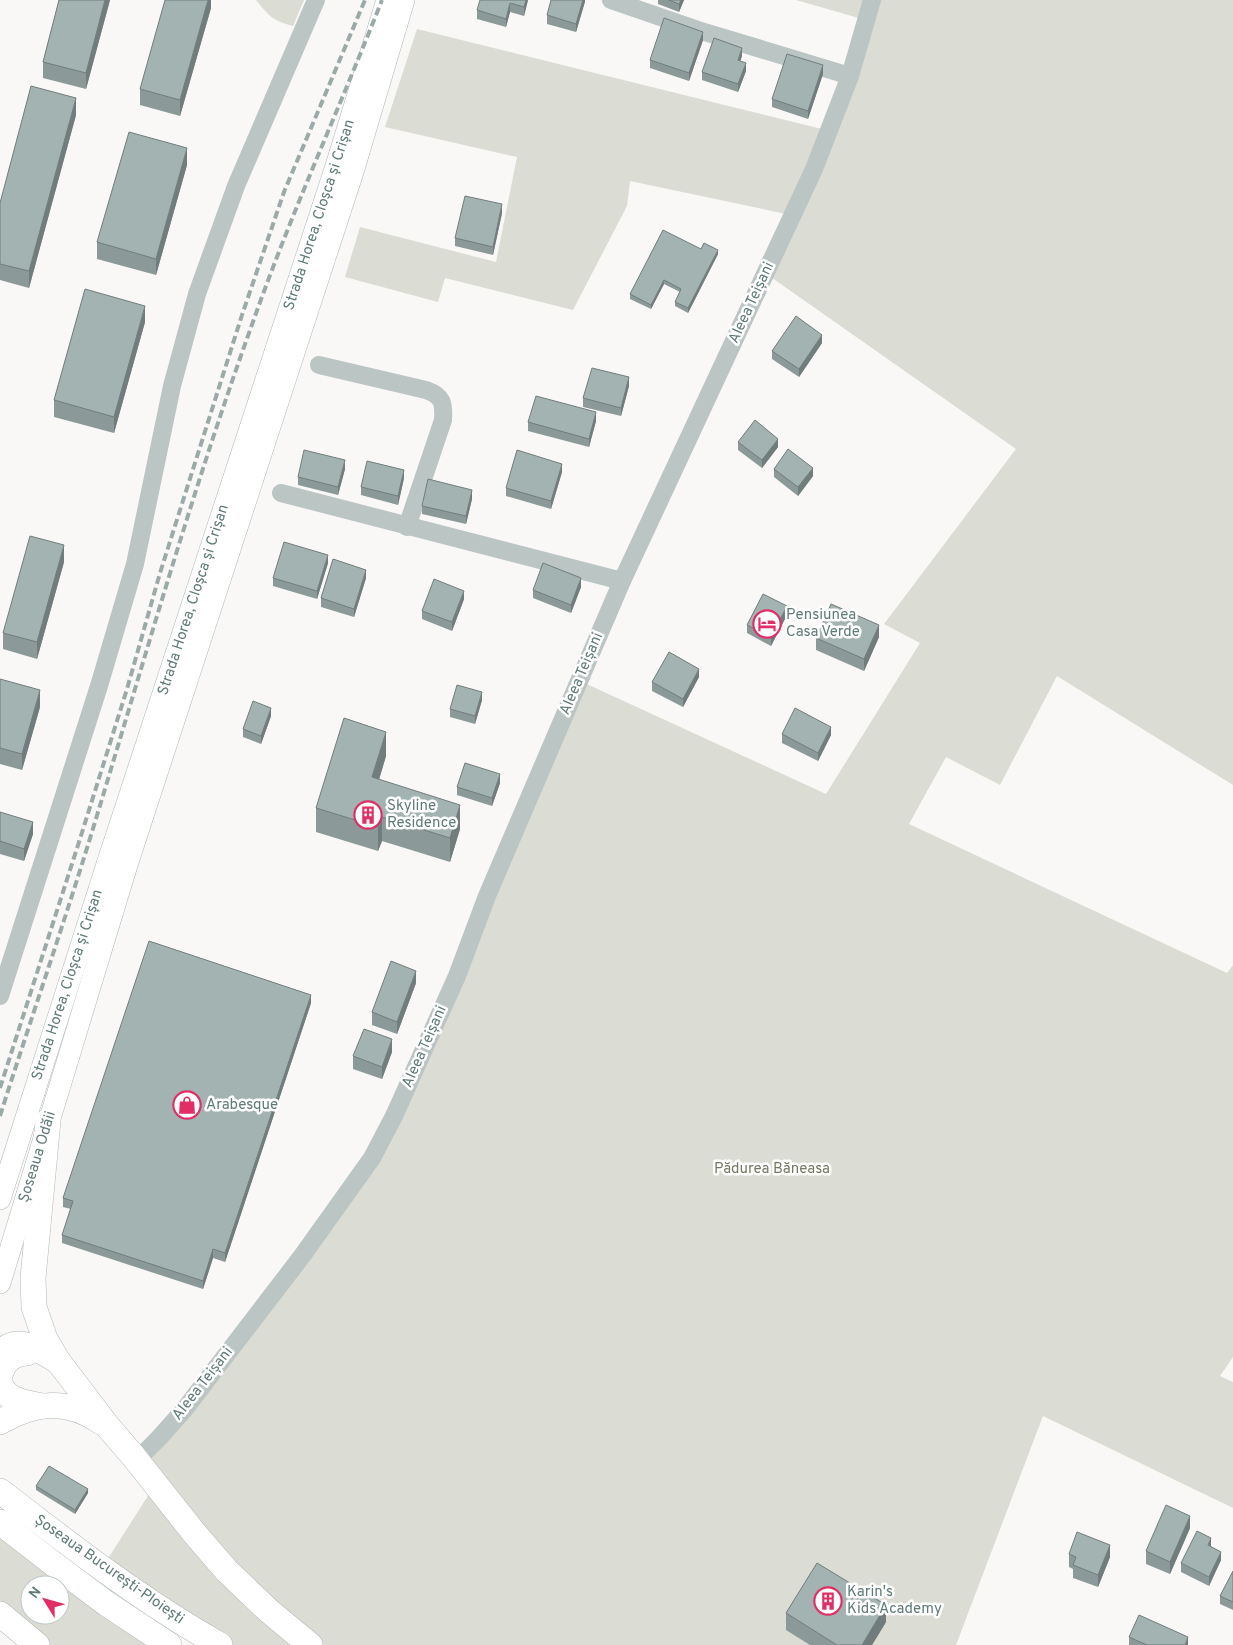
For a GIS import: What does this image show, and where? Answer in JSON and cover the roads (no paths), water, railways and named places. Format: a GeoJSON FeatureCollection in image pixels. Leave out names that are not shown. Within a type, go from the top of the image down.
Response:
{"type":"FeatureCollection","features":[{"type":"Feature","properties":{"kind":"highway"},"geometry":{"type":"LineString","coordinates":[[48,1121],[34,1256],[33,1294],[38,1323],[54,1358],[195,1534],[227,1571],[269,1611],[310,1645]]}},
{"type":"Feature","properties":{"kind":"highway"},"geometry":{"type":"LineString","coordinates":[[0,1353],[8,1346],[20,1344],[27,1345],[54,1358]]}},
{"type":"Feature","properties":{"kind":"highway"},"geometry":{"type":"LineString","coordinates":[[0,1375],[6,1362],[17,1354],[32,1353],[54,1358]]}},
{"type":"Feature","properties":{"kind":"highway"},"geometry":{"type":"LineString","coordinates":[[0,1384],[3,1391],[10,1398],[44,1406],[68,1406],[81,1410],[109,1428]]}},
{"type":"Feature","properties":{"kind":"highway"},"geometry":{"type":"LineString","coordinates":[[0,1422],[19,1413],[44,1406]]}},
{"type":"Feature","properties":{"kind":"highway","name":"Șoseaua București-Ploiești"},"geometry":{"type":"LineString","coordinates":[[0,1491],[118,1581],[181,1623],[220,1645]]}},
{"type":"Feature","properties":{"kind":"highway","name":"Șoseaua București-Ploiești"},"geometry":{"type":"LineString","coordinates":[[0,1522],[93,1593],[169,1645]]}},
{"type":"Feature","properties":{"kind":"highway"},"geometry":{"type":"LineString","coordinates":[[2,1626],[36,1645]]}},
{"type":"Feature","properties":{"kind":"main road","name":"Strada Horea, Cloșca și Crișan"},"geometry":{"type":"LineString","coordinates":[[76,1030],[118,862],[387,0]]}},
{"type":"Feature","properties":{"kind":"main road","name":"Strada Horea, Cloșca și Crișan"},"geometry":{"type":"LineString","coordinates":[[0,1199],[118,862],[353,172],[404,0]]}},
{"type":"Feature","properties":{"kind":"main road","name":"Șoseaua Odăii"},"geometry":{"type":"LineString","coordinates":[[0,1283],[76,1030]]}},
{"type":"Feature","properties":{"kind":"street"},"geometry":{"type":"LineString","coordinates":[[0,996],[99,686],[135,564],[172,386],[197,294],[236,186],[316,0]]}},
{"type":"Feature","properties":{"kind":"street"},"geometry":{"type":"LineString","coordinates":[[611,0],[850,76]]}},
{"type":"Feature","properties":{"kind":"street","name":"Aleea Teișani"},"geometry":{"type":"LineString","coordinates":[[137,1460],[184,1410],[302,1256],[372,1158],[394,1116],[457,976],[495,878],[622,581],[814,169],[850,76],[872,0]]}},
{"type":"Feature","properties":{"kind":"street"},"geometry":{"type":"LineString","coordinates":[[319,365],[436,393],[444,404],[443,420],[407,527]]}},
{"type":"Feature","properties":{"kind":"street"},"geometry":{"type":"LineString","coordinates":[[281,493],[622,581]]}},
{"type":"Feature","properties":{"kind":"railway"},"geometry":{"type":"LineString","coordinates":[[0,1088],[127,689],[160,573],[242,315],[284,192],[365,0]]}},
{"type":"Feature","properties":{"kind":"railway"},"geometry":{"type":"LineString","coordinates":[[0,1116],[84,859],[171,570],[232,381],[284,239],[382,0]]}},
{"type":"Feature","properties":{"kind":"place","name":"Pensiunea Casa Verde"},"geometry":{"type":"Point","coordinates":[767,624]}},
{"type":"Feature","properties":{"kind":"place","name":"Skyline Residence"},"geometry":{"type":"Point","coordinates":[368,815]}},
{"type":"Feature","properties":{"kind":"place","name":"Arabesque"},"geometry":{"type":"Point","coordinates":[187,1105]}},
{"type":"Feature","properties":{"kind":"place","name":"Karin's Kids Academy"},"geometry":{"type":"Point","coordinates":[828,1601]}},
{"type":"Feature","properties":{"kind":"park label","name":"Pădurea Băneasa"},"geometry":{"type":"Point","coordinates":[772,1169]}}]}
